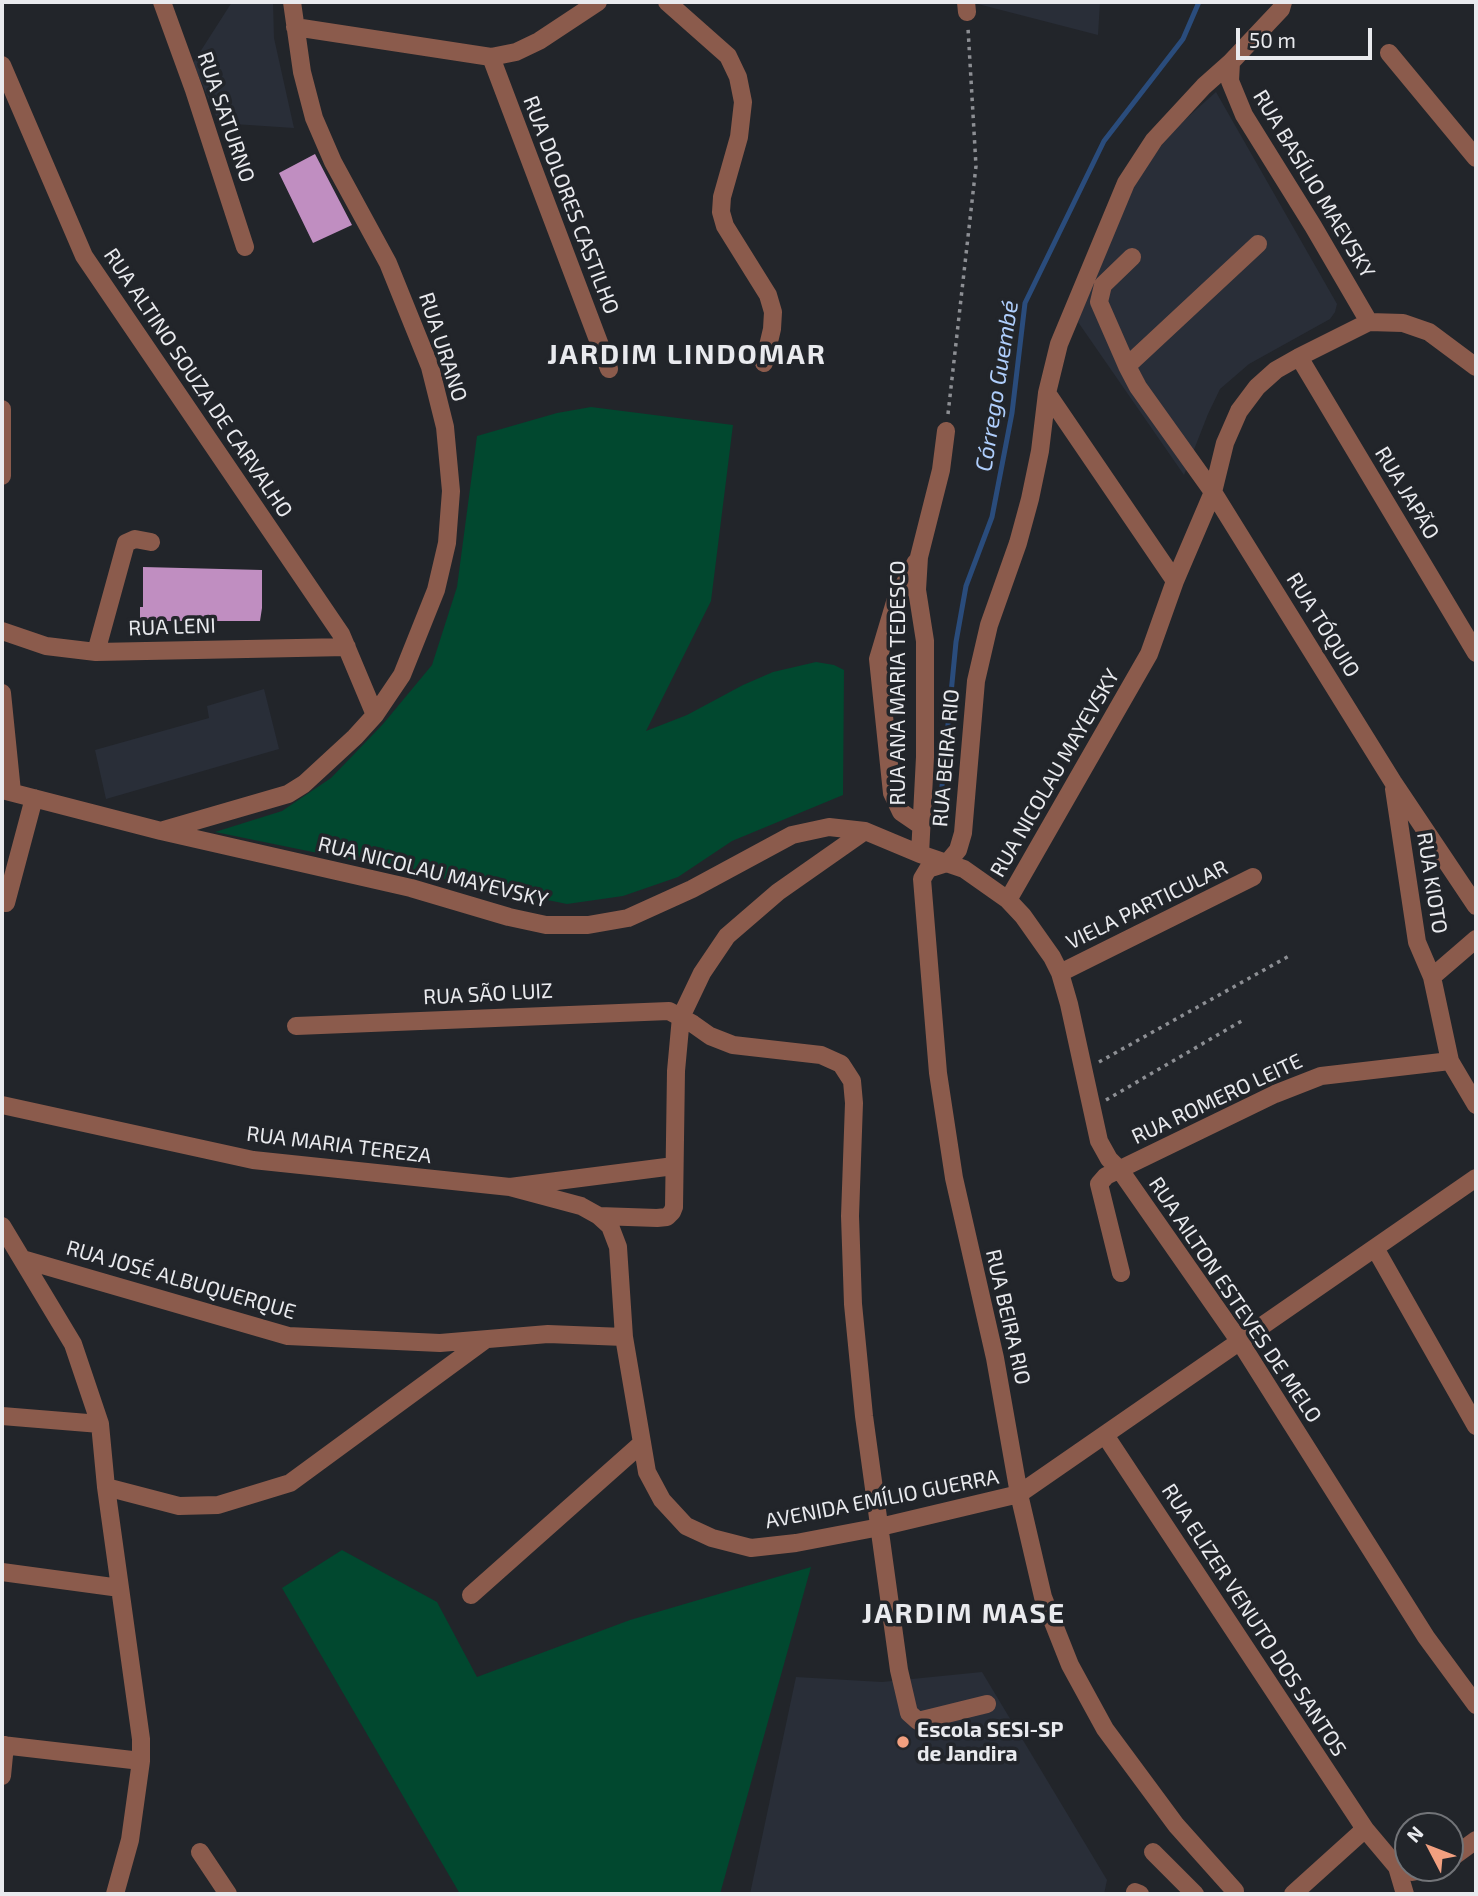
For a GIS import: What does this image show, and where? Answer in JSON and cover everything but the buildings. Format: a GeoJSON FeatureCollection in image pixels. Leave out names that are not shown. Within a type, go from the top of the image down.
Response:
{"type":"FeatureCollection","features":[{"type":"Feature","properties":{"kind":"street","name":"RUA SATURNO"},"geometry":{"type":"LineString","coordinates":[[162,2],[245,247]]}},
{"type":"Feature","properties":{"kind":"street","name":"RUA URANO"},"geometry":{"type":"LineString","coordinates":[[161,831],[288,794],[304,784],[355,737],[402,675],[418,641],[436,590],[447,544],[452,491],[445,427],[430,368],[401,290],[333,162],[314,118],[302,72],[292,2]]}},
{"type":"Feature","properties":{"kind":"street"},"geometry":{"type":"LineString","coordinates":[[295,27],[491,57],[516,52],[539,41],[598,2]]}},
{"type":"Feature","properties":{"kind":"street"},"geometry":{"type":"LineString","coordinates":[[667,2],[728,56],[738,77],[743,102],[739,137],[722,197],[722,212],[725,226],[768,295],[773,312],[764,363]]}},
{"type":"Feature","properties":{"kind":"street"},"geometry":{"type":"LineString","coordinates":[[1231,62],[1285,4]]}},
{"type":"Feature","properties":{"kind":"street"},"geometry":{"type":"LineString","coordinates":[[1389,53],[1476,158]]}},
{"type":"Feature","properties":{"kind":"street","name":"RUA DOLORES CASTILHO"},"geometry":{"type":"LineString","coordinates":[[491,57],[609,369]]}},
{"type":"Feature","properties":{"kind":"street","name":"RUA BASÍLIO MAEVSKY"},"geometry":{"type":"LineString","coordinates":[[1231,62],[1230,81],[1244,115],[1369,322]]}},
{"type":"Feature","properties":{"kind":"street","name":"RUA BEIRA RIO"},"geometry":{"type":"LineString","coordinates":[[1019,1494],[995,1358],[954,1178],[938,1073],[922,879],[928,869],[947,863],[958,849],[963,834],[976,681],[989,625],[1018,543],[1030,499],[1040,451],[1047,393],[1059,344],[1126,183],[1154,139],[1204,86],[1231,62]]}},
{"type":"Feature","properties":{"kind":"street","name":"RUA ALTINO SOUZA DE CARVALHO"},"geometry":{"type":"LineString","coordinates":[[2,65],[84,256],[330,618],[346,646],[374,715]]}},
{"type":"Feature","properties":{"kind":"street"},"geometry":{"type":"LineString","coordinates":[[1127,366],[1258,244]]}},
{"type":"Feature","properties":{"kind":"street","name":"RUA TÓQUIO"},"geometry":{"type":"LineString","coordinates":[[1132,257],[1102,285],[1099,302],[1138,387],[1213,492],[1393,782],[1476,906]]}},
{"type":"Feature","properties":{"kind":"street","name":"RUA NICOLAU MAYEVSKY"},"geometry":{"type":"LineString","coordinates":[[7,791],[161,831],[411,888],[546,925],[588,925],[628,918],[692,889],[792,835],[829,827],[865,831],[964,869],[1008,900],[1149,654],[1175,581],[1213,492],[1225,443],[1239,411],[1257,387],[1276,370],[1369,322],[1403,323],[1429,332],[1476,367]]}},
{"type":"Feature","properties":{"kind":"street","name":"RUA JAPÃO"},"geometry":{"type":"LineString","coordinates":[[1299,357],[1476,653]]}},
{"type":"Feature","properties":{"kind":"street"},"geometry":{"type":"LineString","coordinates":[[1047,393],[1175,581]]}},
{"type":"Feature","properties":{"kind":"street"},"geometry":{"type":"LineString","coordinates":[[2,409],[2,465]]}},
{"type":"Feature","properties":{"kind":"street","name":"RUA ANA MARIA TEDESCO"},"geometry":{"type":"LineString","coordinates":[[920,854],[925,757],[925,641],[918,590],[919,557],[941,470],[946,431]]}},
{"type":"Feature","properties":{"kind":"street"},"geometry":{"type":"LineString","coordinates":[[96,652],[126,543],[135,538],[151,542]]}},
{"type":"Feature","properties":{"kind":"street"},"geometry":{"type":"LineString","coordinates":[[919,557],[895,602],[878,659],[892,793],[901,813],[920,825]]}},
{"type":"Feature","properties":{"kind":"street","name":"RUA LENI"},"geometry":{"type":"LineString","coordinates":[[2,631],[46,646],[96,652],[346,646]]}},
{"type":"Feature","properties":{"kind":"street"},"geometry":{"type":"LineString","coordinates":[[2,693],[7,791]]}},
{"type":"Feature","properties":{"kind":"street","name":"RUA KIOTO"},"geometry":{"type":"LineString","coordinates":[[1393,782],[1417,942],[1432,977],[1450,1061],[1476,1105]]}},
{"type":"Feature","properties":{"kind":"street"},"geometry":{"type":"LineString","coordinates":[[6,903],[34,798]]}},
{"type":"Feature","properties":{"kind":"street"},"geometry":{"type":"LineString","coordinates":[[510,1187],[581,1206],[599,1216],[667,1217],[674,1207],[676,1071],[681,1017],[702,973],[727,936],[778,892],[865,831]]}},
{"type":"Feature","properties":{"kind":"street","name":"VIELA PARTICULAR"},"geometry":{"type":"LineString","coordinates":[[1060,973],[1254,877]]}},
{"type":"Feature","properties":{"kind":"street","name":"RUA AILTON ESTEVES DE MELO"},"geometry":{"type":"LineString","coordinates":[[1008,900],[1023,916],[1060,973],[1100,1142],[1109,1158],[1240,1342],[1426,1637],[1476,1706]]}},
{"type":"Feature","properties":{"kind":"street"},"geometry":{"type":"LineString","coordinates":[[1432,977],[1476,939]]}},
{"type":"Feature","properties":{"kind":"street","name":"RUA SÃO LUIZ"},"geometry":{"type":"LineString","coordinates":[[296,1026],[651,1010],[669,1011],[681,1017]]}},
{"type":"Feature","properties":{"kind":"street"},"geometry":{"type":"LineString","coordinates":[[681,1017],[710,1036],[733,1045],[821,1055],[841,1064],[852,1081],[850,1216],[853,1304],[864,1416],[899,1670],[909,1713],[918,1721],[987,1704]]}},
{"type":"Feature","properties":{"kind":"street","name":"RUA ROMERO LEITE"},"geometry":{"type":"LineString","coordinates":[[1121,1273],[1099,1184],[1106,1176],[1276,1094],[1321,1076],[1450,1061]]}},
{"type":"Feature","properties":{"kind":"street","name":"RUA MARIA TEREZA"},"geometry":{"type":"LineString","coordinates":[[2,1105],[253,1160],[510,1187],[674,1166]]}},
{"type":"Feature","properties":{"kind":"street"},"geometry":{"type":"LineString","coordinates":[[1235,1891],[1176,1825],[1105,1729],[1070,1665],[1043,1597],[1019,1494],[1476,1178]]}},
{"type":"Feature","properties":{"kind":"street","name":"AVENIDA EMÍLIO GUERRA"},"geometry":{"type":"LineString","coordinates":[[599,1216],[610,1226],[618,1247],[624,1337],[647,1472],[662,1500],[686,1526],[712,1538],[751,1548],[796,1543],[880,1527],[1019,1494]]}},
{"type":"Feature","properties":{"kind":"street"},"geometry":{"type":"LineString","coordinates":[[3,1231],[74,1344],[100,1424],[106,1487],[141,1738],[141,1761],[130,1840],[116,1894]]}},
{"type":"Feature","properties":{"kind":"street"},"geometry":{"type":"LineString","coordinates":[[1375,1248],[1476,1426]]}},
{"type":"Feature","properties":{"kind":"street","name":"RUA JOSÉ ALBUQUERQUE"},"geometry":{"type":"LineString","coordinates":[[22,1259],[288,1336],[440,1343],[548,1334],[624,1337]]}},
{"type":"Feature","properties":{"kind":"street"},"geometry":{"type":"LineString","coordinates":[[106,1487],[180,1506],[218,1505],[290,1483],[485,1340]]}},
{"type":"Feature","properties":{"kind":"street"},"geometry":{"type":"LineString","coordinates":[[2,1416],[100,1424]]}},
{"type":"Feature","properties":{"kind":"street","name":"RUA ELIZER VENUTO DOS SANTOS"},"geometry":{"type":"LineString","coordinates":[[1105,1435],[1366,1829],[1394,1864]]}},
{"type":"Feature","properties":{"kind":"street"},"geometry":{"type":"LineString","coordinates":[[471,1595],[641,1444]]}},
{"type":"Feature","properties":{"kind":"street"},"geometry":{"type":"LineString","coordinates":[[2,1572],[120,1588]]}},
{"type":"Feature","properties":{"kind":"street"},"geometry":{"type":"LineString","coordinates":[[2,1776],[4,1745],[141,1761]]}},
{"type":"Feature","properties":{"kind":"street"},"geometry":{"type":"LineString","coordinates":[[1293,1894],[1366,1829]]}},
{"type":"Feature","properties":{"kind":"street"},"geometry":{"type":"LineString","coordinates":[[200,1852],[228,1894]]}},
{"type":"Feature","properties":{"kind":"street"},"geometry":{"type":"LineString","coordinates":[[1153,1852],[1195,1894]]}},
{"type":"Feature","properties":{"kind":"path"},"geometry":{"type":"LineString","coordinates":[[946,431],[976,166],[966,7]]}},
{"type":"Feature","properties":{"kind":"path"},"geometry":{"type":"LineString","coordinates":[[1085,1070],[1289,956]]}},
{"type":"Feature","properties":{"kind":"path"},"geometry":{"type":"LineString","coordinates":[[1093,1108],[1245,1019]]}},
{"type":"Feature","properties":{"kind":"shaded area"},"geometry":{"type":"Polygon","coordinates":[[[232,2],[273,2],[274,38],[294,128],[219,123],[193,63],[232,2]]]}},
{"type":"Feature","properties":{"kind":"shaded area"},"geometry":{"type":"Polygon","coordinates":[[[1100,2],[1098,35],[974,3],[1100,2]]]}},
{"type":"Feature","properties":{"kind":"shaded area"},"geometry":{"type":"Polygon","coordinates":[[[1216,92],[1337,304],[1330,319],[1249,364],[1220,389],[1184,475],[1078,322],[1133,185],[1171,132],[1216,92]]]}},
{"type":"Feature","properties":{"kind":"shaded area"},"geometry":{"type":"Polygon","coordinates":[[[264,689],[279,749],[106,799],[95,750],[209,718],[207,706],[264,689]]]}},
{"type":"Feature","properties":{"kind":"shaded area","name":"Escola SESI-SP de Jandira"},"geometry":{"type":"Polygon","coordinates":[[[982,1672],[1107,1880],[1104,1894],[750,1894],[796,1677],[882,1682],[982,1672]]]}},
{"type":"Feature","properties":{"kind":"green space"},"geometry":{"type":"Polygon","coordinates":[[[591,407],[733,425],[711,601],[646,731],[687,715],[773,672],[816,662],[834,665],[844,670],[843,795],[732,841],[678,877],[623,896],[567,904],[215,832],[282,811],[331,778],[383,724],[432,665],[457,587],[477,436],[557,413],[591,407]]]}},
{"type":"Feature","properties":{"kind":"green space"},"geometry":{"type":"Polygon","coordinates":[[[342,1550],[437,1602],[477,1677],[630,1620],[811,1567],[720,1894],[460,1894],[282,1588],[342,1550]]]}},
{"type":"Feature","properties":{"kind":"waterway","name":"Córrego Guembé"},"geometry":{"type":"LineString","coordinates":[[939,817],[956,642],[966,586],[992,517],[1012,413],[1025,303],[1104,141],[1183,39],[1199,2]]}},
{"type":"Feature","properties":{"kind":"place","name":"Escola SESI-SP de Jandira"},"geometry":{"type":"Point","coordinates":[903,1742]}},
{"type":"Feature","properties":{"kind":"district","name":"JARDIM LINDOMAR"},"geometry":{"type":"Point","coordinates":[687,355]}},
{"type":"Feature","properties":{"kind":"district","name":"JARDIM MASE"},"geometry":{"type":"Point","coordinates":[964,1614]}}]}
